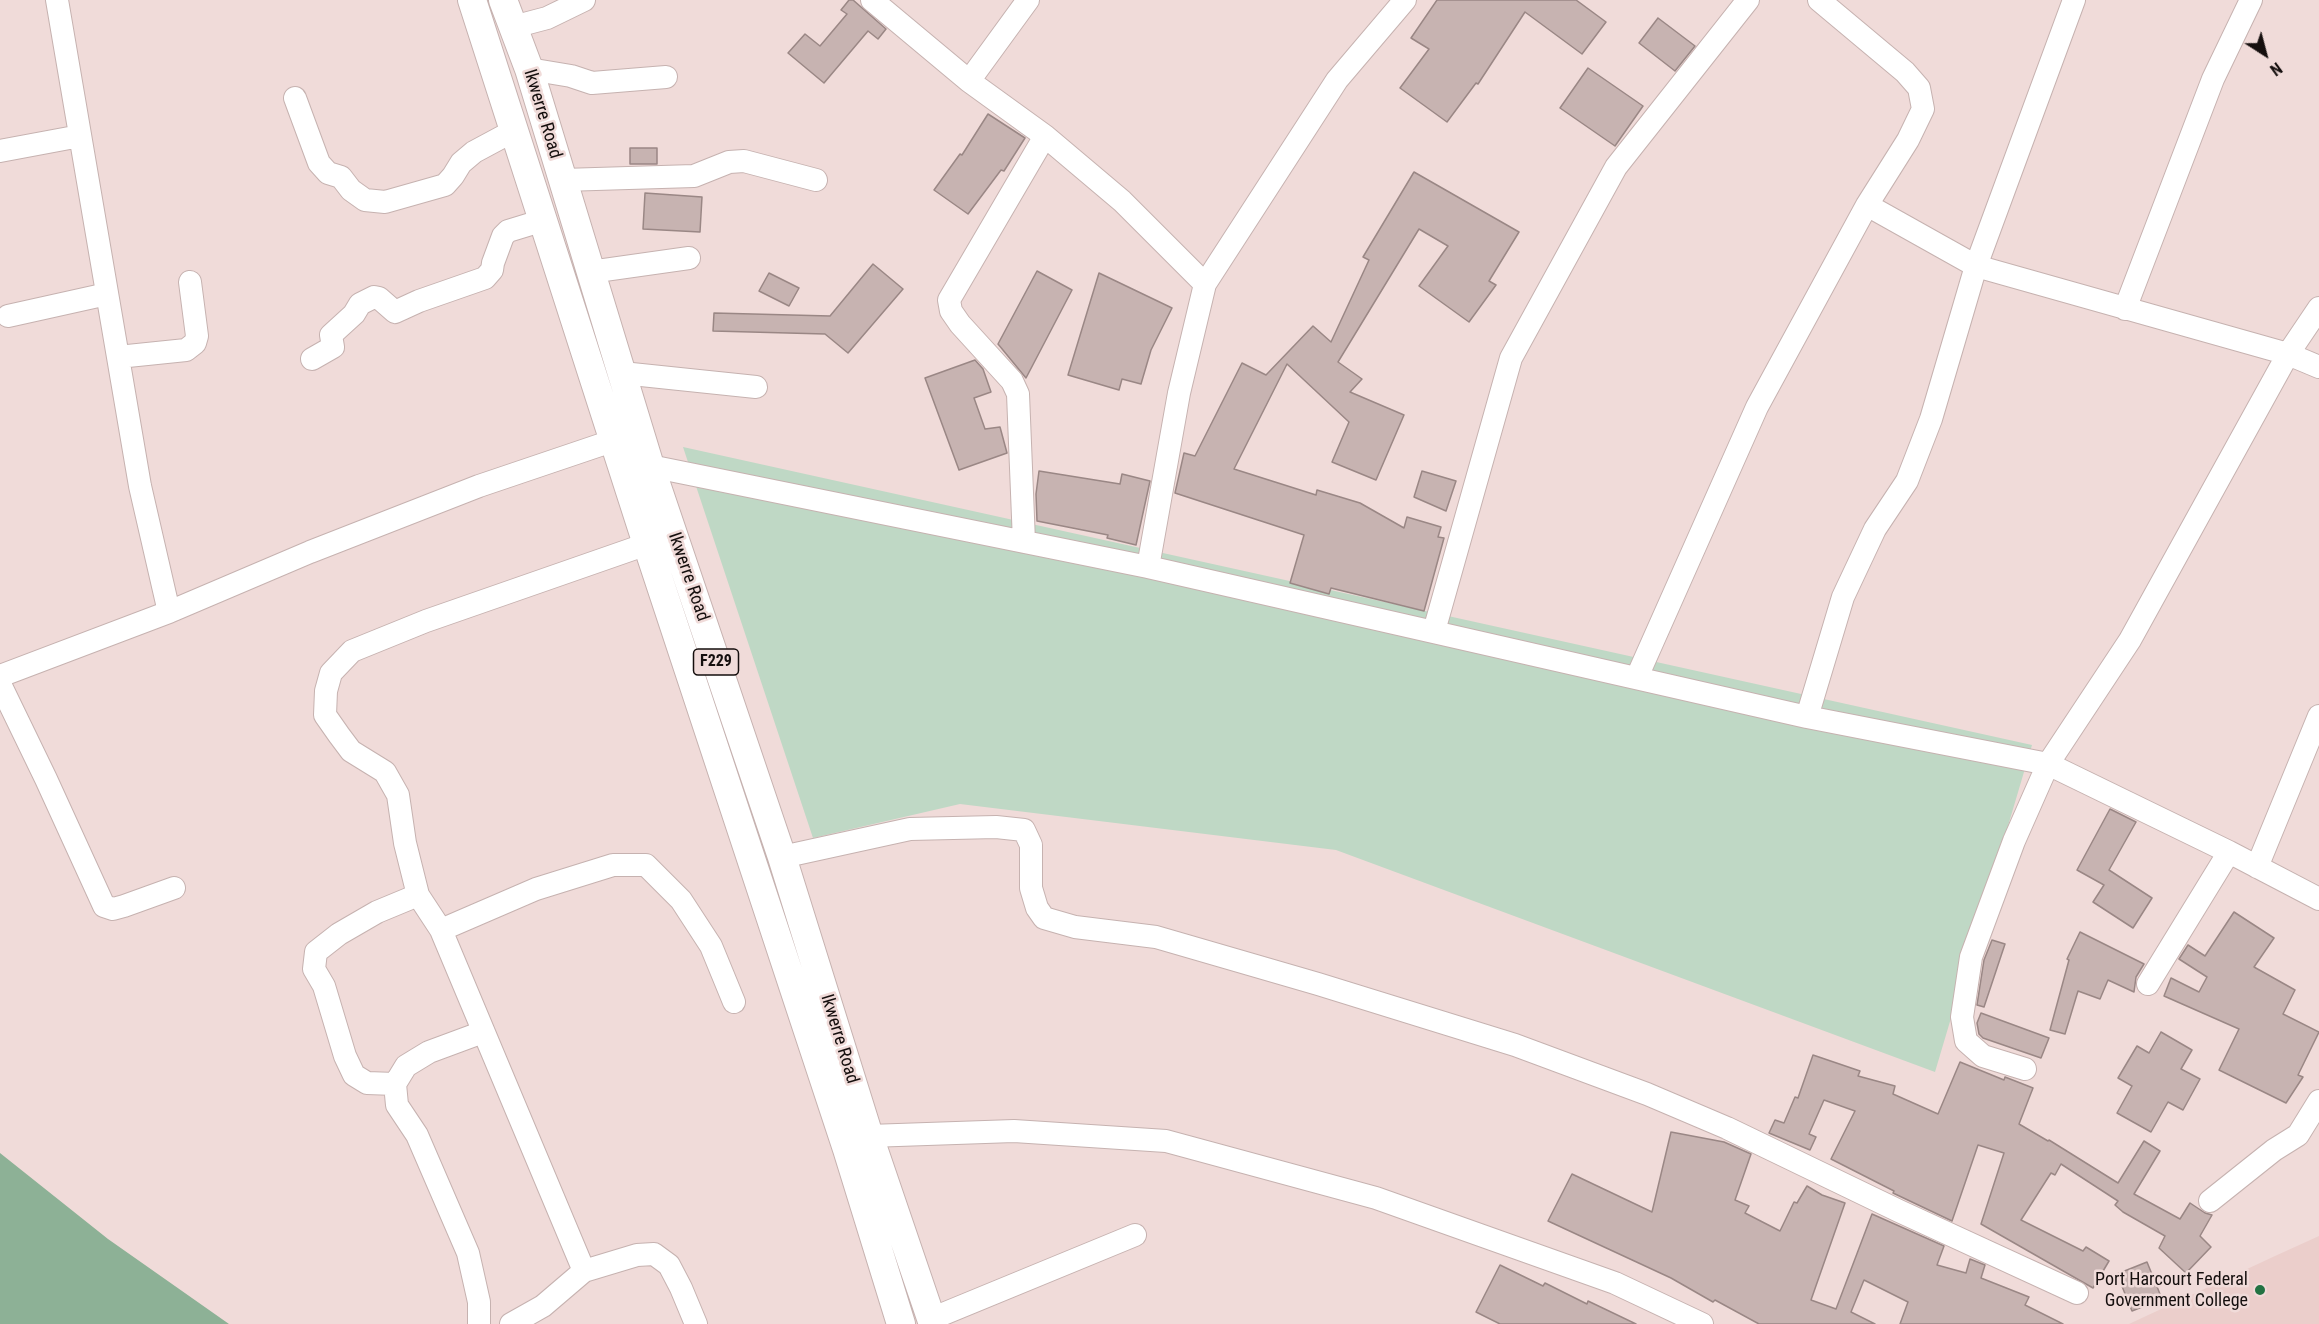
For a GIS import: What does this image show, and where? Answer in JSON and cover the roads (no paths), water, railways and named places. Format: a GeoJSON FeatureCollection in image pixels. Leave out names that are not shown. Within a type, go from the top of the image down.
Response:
{"type":"FeatureCollection","features":[{"type":"Feature","properties":{"kind":"main road","name":"Ikwerre Road"},"geometry":{"type":"LineString","coordinates":[[472,0],[647,543],[840,1127],[901,1324]]}},
{"type":"Feature","properties":{"kind":"main road","name":"Ikwerre Road"},"geometry":{"type":"LineString","coordinates":[[503,0],[529,69],[650,466],[782,857],[869,1136],[932,1322]]}},
{"type":"Feature","properties":{"kind":"street"},"geometry":{"type":"LineString","coordinates":[[57,0],[140,486],[169,612]]}},
{"type":"Feature","properties":{"kind":"street"},"geometry":{"type":"LineString","coordinates":[[513,27],[547,18],[584,0]]}},
{"type":"Feature","properties":{"kind":"street"},"geometry":{"type":"LineString","coordinates":[[872,0],[969,81],[1045,136],[1122,201],[1205,284]]}},
{"type":"Feature","properties":{"kind":"street"},"geometry":{"type":"LineString","coordinates":[[969,81],[1028,0]]}},
{"type":"Feature","properties":{"kind":"street"},"geometry":{"type":"LineString","coordinates":[[1148,567],[1179,393],[1205,284],[1337,80],[1405,0]]}},
{"type":"Feature","properties":{"kind":"street"},"geometry":{"type":"LineString","coordinates":[[1434,631],[1511,358],[1616,167],[1748,0]]}},
{"type":"Feature","properties":{"kind":"street"},"geometry":{"type":"LineString","coordinates":[[1637,677],[1757,406],[1867,205],[1908,140],[1923,109],[1919,88],[1905,72],[1820,0]]}},
{"type":"Feature","properties":{"kind":"street"},"geometry":{"type":"LineString","coordinates":[[1807,717],[1843,597],[1875,529],[1907,481],[1931,419],[1976,266],[2074,0]]}},
{"type":"Feature","properties":{"kind":"street"},"geometry":{"type":"LineString","coordinates":[[2125,309],[2213,79],[2251,0]]}},
{"type":"Feature","properties":{"kind":"street"},"geometry":{"type":"LineString","coordinates":[[529,69],[571,76],[592,83],[666,77]]}},
{"type":"Feature","properties":{"kind":"street"},"geometry":{"type":"LineString","coordinates":[[295,98],[320,163],[328,173],[341,177],[351,190],[365,200],[385,202],[445,185],[461,163],[474,152],[515,130]]}},
{"type":"Feature","properties":{"kind":"street"},"geometry":{"type":"LineString","coordinates":[[0,151],[80,136]]}},
{"type":"Feature","properties":{"kind":"street"},"geometry":{"type":"LineString","coordinates":[[1024,542],[1018,394],[1012,381],[960,324],[951,311],[949,300],[1045,136]]}},
{"type":"Feature","properties":{"kind":"street"},"geometry":{"type":"LineString","coordinates":[[563,180],[694,176],[729,162],[744,161],[816,180]]}},
{"type":"Feature","properties":{"kind":"street"},"geometry":{"type":"LineString","coordinates":[[1867,205],[1976,266],[2288,354],[2319,367]]}},
{"type":"Feature","properties":{"kind":"street"},"geometry":{"type":"LineString","coordinates":[[312,359],[333,347],[331,335],[354,315],[360,304],[374,297],[379,298],[395,312],[419,301],[486,278],[492,270],[492,263],[503,236],[508,231],[544,220]]}},
{"type":"Feature","properties":{"kind":"street"},"geometry":{"type":"LineString","coordinates":[[590,272],[689,258]]}},
{"type":"Feature","properties":{"kind":"street"},"geometry":{"type":"LineString","coordinates":[[118,357],[186,350],[195,343],[197,336],[190,282]]}},
{"type":"Feature","properties":{"kind":"street"},"geometry":{"type":"LineString","coordinates":[[8,316],[107,294]]}},
{"type":"Feature","properties":{"kind":"street"},"geometry":{"type":"LineString","coordinates":[[2025,1069],[1983,1056],[1966,1041],[1962,1017],[1971,957],[2014,841],[2048,764],[2130,640],[2288,354],[2319,308]]}},
{"type":"Feature","properties":{"kind":"street"},"geometry":{"type":"LineString","coordinates":[[622,373],[756,387]]}},
{"type":"Feature","properties":{"kind":"street"},"geometry":{"type":"LineString","coordinates":[[0,676],[169,612],[310,552],[468,490],[615,440]]}},
{"type":"Feature","properties":{"kind":"street"},"geometry":{"type":"LineString","coordinates":[[650,466],[1148,567],[1807,717],[2048,764],[2229,852],[2319,899]]}},
{"type":"Feature","properties":{"kind":"street"},"geometry":{"type":"LineString","coordinates":[[584,1271],[441,930],[418,895],[405,843],[398,795],[385,772],[351,751],[326,715],[326,691],[331,673],[352,651],[426,621],[647,543]]}},
{"type":"Feature","properties":{"kind":"street"},"geometry":{"type":"LineString","coordinates":[[0,684],[104,906],[112,909],[124,906],[174,888]]}},
{"type":"Feature","properties":{"kind":"street"},"geometry":{"type":"LineString","coordinates":[[2257,867],[2319,716]]}},
{"type":"Feature","properties":{"kind":"street"},"geometry":{"type":"LineString","coordinates":[[782,857],[910,829],[996,826],[1024,830],[1031,845],[1031,888],[1036,908],[1044,918],[1075,927],[1156,937],[1515,1045],[1647,1094],[1727,1128],[2077,1293]]}},
{"type":"Feature","properties":{"kind":"street"},"geometry":{"type":"LineString","coordinates":[[2148,984],[2229,852]]}},
{"type":"Feature","properties":{"kind":"street"},"geometry":{"type":"LineString","coordinates":[[441,930],[536,889],[613,865],[646,865],[681,900],[711,946],[734,1002]]}},
{"type":"Feature","properties":{"kind":"street"},"geometry":{"type":"LineString","coordinates":[[395,1084],[367,1083],[354,1075],[345,1056],[324,986],[314,969],[316,952],[339,934],[377,912],[418,895]]}},
{"type":"Feature","properties":{"kind":"street"},"geometry":{"type":"LineString","coordinates":[[480,1324],[479,1302],[468,1253],[417,1135],[397,1105],[395,1084],[406,1066],[429,1052],[483,1032]]}},
{"type":"Feature","properties":{"kind":"street"},"geometry":{"type":"LineString","coordinates":[[2210,1201],[2274,1150],[2298,1136],[2319,1101]]}},
{"type":"Feature","properties":{"kind":"street"},"geometry":{"type":"LineString","coordinates":[[869,1136],[1014,1131],[1166,1141],[1376,1198],[1616,1283],[1702,1324]]}},
{"type":"Feature","properties":{"kind":"street"},"geometry":{"type":"LineString","coordinates":[[932,1322],[1135,1235]]}},
{"type":"Feature","properties":{"kind":"street"},"geometry":{"type":"LineString","coordinates":[[511,1324],[543,1306],[584,1271],[637,1255],[654,1254],[669,1266],[696,1324]]}},
{"type":"Feature","properties":{"kind":"place","name":"Port Harcourt Federal Government College"},"geometry":{"type":"Point","coordinates":[2260,1290]}}]}
